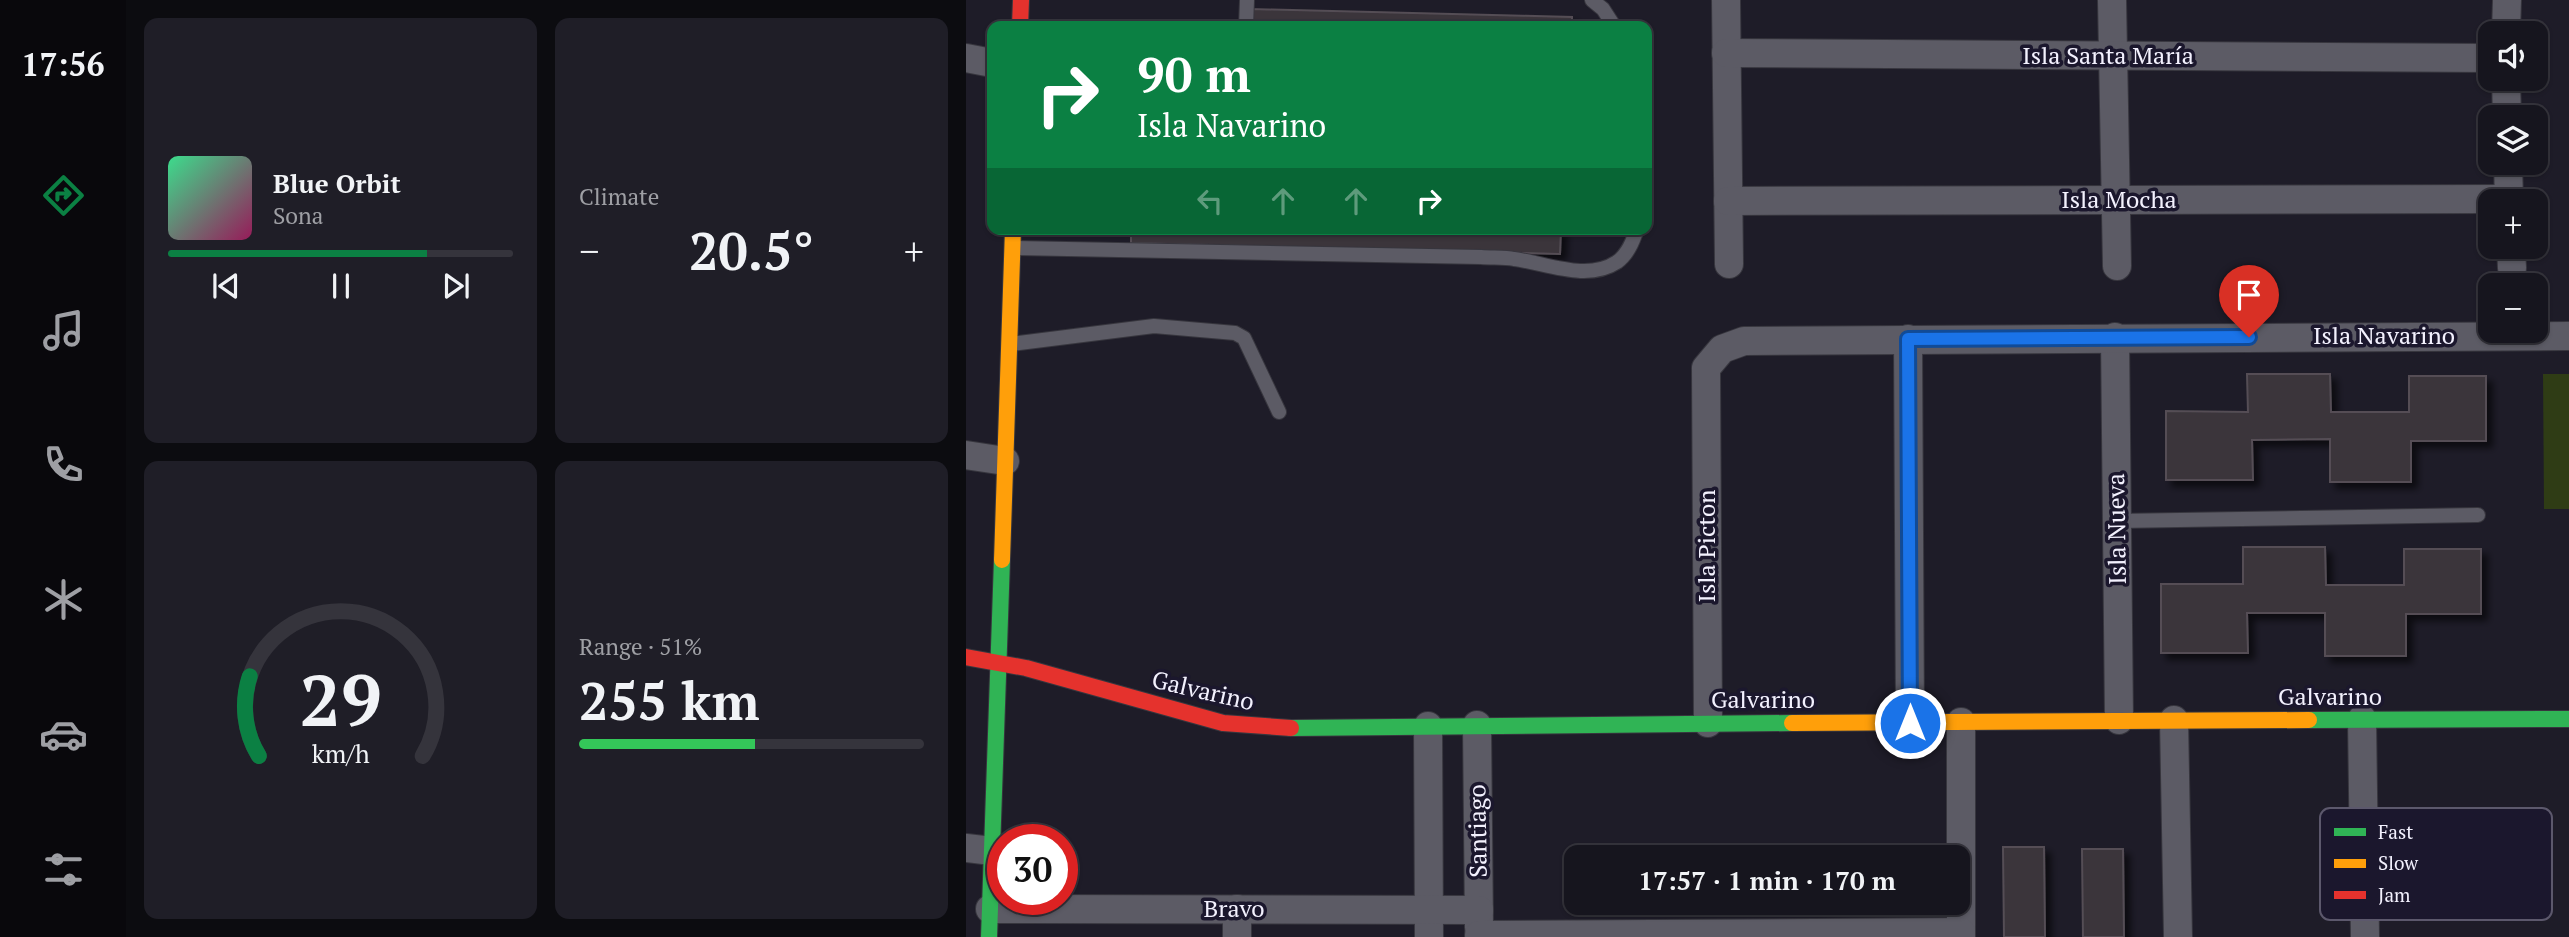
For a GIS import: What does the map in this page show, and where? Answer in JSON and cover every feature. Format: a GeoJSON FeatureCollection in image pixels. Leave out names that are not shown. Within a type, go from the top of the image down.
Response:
{"type":"FeatureCollection","features":[{"type":"Feature","properties":{"kind":"main road"},"geometry":{"type":"LineString","coordinates":[[1020,21],[1021,0]]}},
{"type":"Feature","properties":{"kind":"main road"},"geometry":{"type":"LineString","coordinates":[[987,893],[979,850],[999,662],[1013,235]]}},
{"type":"Feature","properties":{"kind":"main road","name":"Galvarino"},"geometry":{"type":"LineString","coordinates":[[966,657],[999,662],[1246,727],[2569,719]]}},
{"type":"Feature","properties":{"kind":"main road"},"geometry":{"type":"LineString","coordinates":[[989,937],[990,915]]}},
{"type":"Feature","properties":{"kind":"street"},"geometry":{"type":"LineString","coordinates":[[1726,0],[1729,264]]}},
{"type":"Feature","properties":{"kind":"street"},"geometry":{"type":"LineString","coordinates":[[2112,0],[2117,266]]}},
{"type":"Feature","properties":{"kind":"street"},"geometry":{"type":"LineString","coordinates":[[2506,21],[2507,0]]}},
{"type":"Feature","properties":{"kind":"street","name":"Isla Santa María"},"geometry":{"type":"LineString","coordinates":[[1726,53],[2478,58]]}},
{"type":"Feature","properties":{"kind":"street"},"geometry":{"type":"LineString","coordinates":[[966,58],[987,62]]}},
{"type":"Feature","properties":{"kind":"street","name":"Isla Mocha"},"geometry":{"type":"LineString","coordinates":[[1728,201],[2478,200]]}},
{"type":"Feature","properties":{"kind":"street","name":"Isla Navarino"},"geometry":{"type":"LineString","coordinates":[[1706,368],[1722,349],[1744,341],[2569,336]]}},
{"type":"Feature","properties":{"kind":"street","name":"Isla Nueva"},"geometry":{"type":"LineString","coordinates":[[2115,337],[2119,720]]}},
{"type":"Feature","properties":{"kind":"street"},"geometry":{"type":"LineString","coordinates":[[1908,339],[1910,723]]}},
{"type":"Feature","properties":{"kind":"street","name":"Isla Picton"},"geometry":{"type":"LineString","coordinates":[[1706,368],[1708,723]]}},
{"type":"Feature","properties":{"kind":"street"},"geometry":{"type":"LineString","coordinates":[[966,455],[1005,461]]}},
{"type":"Feature","properties":{"kind":"street"},"geometry":{"type":"LineString","coordinates":[[2362,719],[2363,808]]}},
{"type":"Feature","properties":{"kind":"street"},"geometry":{"type":"LineString","coordinates":[[2174,720],[2178,937]]}},
{"type":"Feature","properties":{"kind":"street"},"geometry":{"type":"LineString","coordinates":[[1961,722],[1961,934]]}},
{"type":"Feature","properties":{"kind":"street","name":"Santiago"},"geometry":{"type":"LineString","coordinates":[[1477,725],[1479,927]]}},
{"type":"Feature","properties":{"kind":"street","name":"Santiago"},"geometry":{"type":"LineString","coordinates":[[1428,726],[1429,923]]}},
{"type":"Feature","properties":{"kind":"street","name":"Bravo"},"geometry":{"type":"LineString","coordinates":[[1078,909],[1237,909],[1479,927],[1862,935],[1961,934]]}},
{"type":"Feature","properties":{"kind":"street"},"geometry":{"type":"LineString","coordinates":[[1237,909],[1237,937]]}},
{"type":"Feature","properties":{"kind":"lane"},"geometry":{"type":"LineString","coordinates":[[1246,21],[1247,0]]}},
{"type":"Feature","properties":{"kind":"lane"},"geometry":{"type":"LineString","coordinates":[[1592,0],[1603,9],[1611,21]]}},
{"type":"Feature","properties":{"kind":"lane"},"geometry":{"type":"LineString","coordinates":[[1013,248],[1481,257],[1516,259],[1562,269],[1594,270],[1617,262],[1630,247],[1635,235]]}},
{"type":"Feature","properties":{"kind":"lane"},"geometry":{"type":"LineString","coordinates":[[1009,344],[1154,326],[1235,333],[1244,338],[1279,412]]}},
{"type":"Feature","properties":{"kind":"lane"},"geometry":{"type":"LineString","coordinates":[[2117,521],[2478,514]]}},
{"type":"Feature","properties":{"kind":"green space"},"geometry":{"type":"Polygon","coordinates":[[[2543,374],[2569,374],[2569,509],[2544,509],[2543,374]]]}},
{"type":"Feature","properties":{"kind":"building"},"geometry":{"type":"Polygon","coordinates":[[[1248,9],[1572,17],[1572,21],[1248,21],[1248,9]]]}},
{"type":"Feature","properties":{"kind":"building"},"geometry":{"type":"Polygon","coordinates":[[[1131,235],[1561,235],[1560,254],[1131,243],[1131,235]]]}},
{"type":"Feature","properties":{"kind":"building"},"geometry":{"type":"Polygon","coordinates":[[[2247,374],[2330,374],[2331,412],[2409,412],[2409,376],[2486,376],[2486,441],[2411,441],[2411,482],[2330,482],[2330,439],[2252,440],[2253,480],[2166,480],[2166,411],[2248,412],[2247,374]]]}},
{"type":"Feature","properties":{"kind":"building"},"geometry":{"type":"Polygon","coordinates":[[[2243,547],[2325,547],[2326,585],[2404,585],[2404,549],[2481,549],[2481,614],[2406,614],[2406,656],[2325,656],[2325,613],[2247,613],[2248,653],[2161,653],[2161,584],[2243,584],[2243,547]]]}},
{"type":"Feature","properties":{"kind":"building"},"geometry":{"type":"Polygon","coordinates":[[[2003,847],[2044,847],[2045,937],[2004,937],[2003,847]]]}},
{"type":"Feature","properties":{"kind":"building"},"geometry":{"type":"Polygon","coordinates":[[[2082,849],[2123,849],[2124,937],[2083,937],[2082,849]]]}},
{"type":"Feature","properties":{"kind":"traffic: fast"},"geometry":{"type":"LineString","coordinates":[[989,937],[1002,560]]}},
{"type":"Feature","properties":{"kind":"traffic: fast"},"geometry":{"type":"LineString","coordinates":[[2309,720],[2569,719]]}},
{"type":"Feature","properties":{"kind":"traffic: fast"},"geometry":{"type":"LineString","coordinates":[[1291,728],[1792,723]]}},
{"type":"Feature","properties":{"kind":"traffic: slow"},"geometry":{"type":"LineString","coordinates":[[1002,560],[1013,235]]}},
{"type":"Feature","properties":{"kind":"traffic: slow"},"geometry":{"type":"LineString","coordinates":[[1792,723],[2309,720]]}},
{"type":"Feature","properties":{"kind":"traffic: jam"},"geometry":{"type":"LineString","coordinates":[[1020,21],[1021,0]]}},
{"type":"Feature","properties":{"kind":"traffic: jam"},"geometry":{"type":"LineString","coordinates":[[966,657],[1026,668],[1223,723],[1291,728]]}},
{"type":"Feature","properties":{"kind":"route"},"geometry":{"type":"LineString","coordinates":[[1910,723],[1908,339],[2249,337]]}}]}
